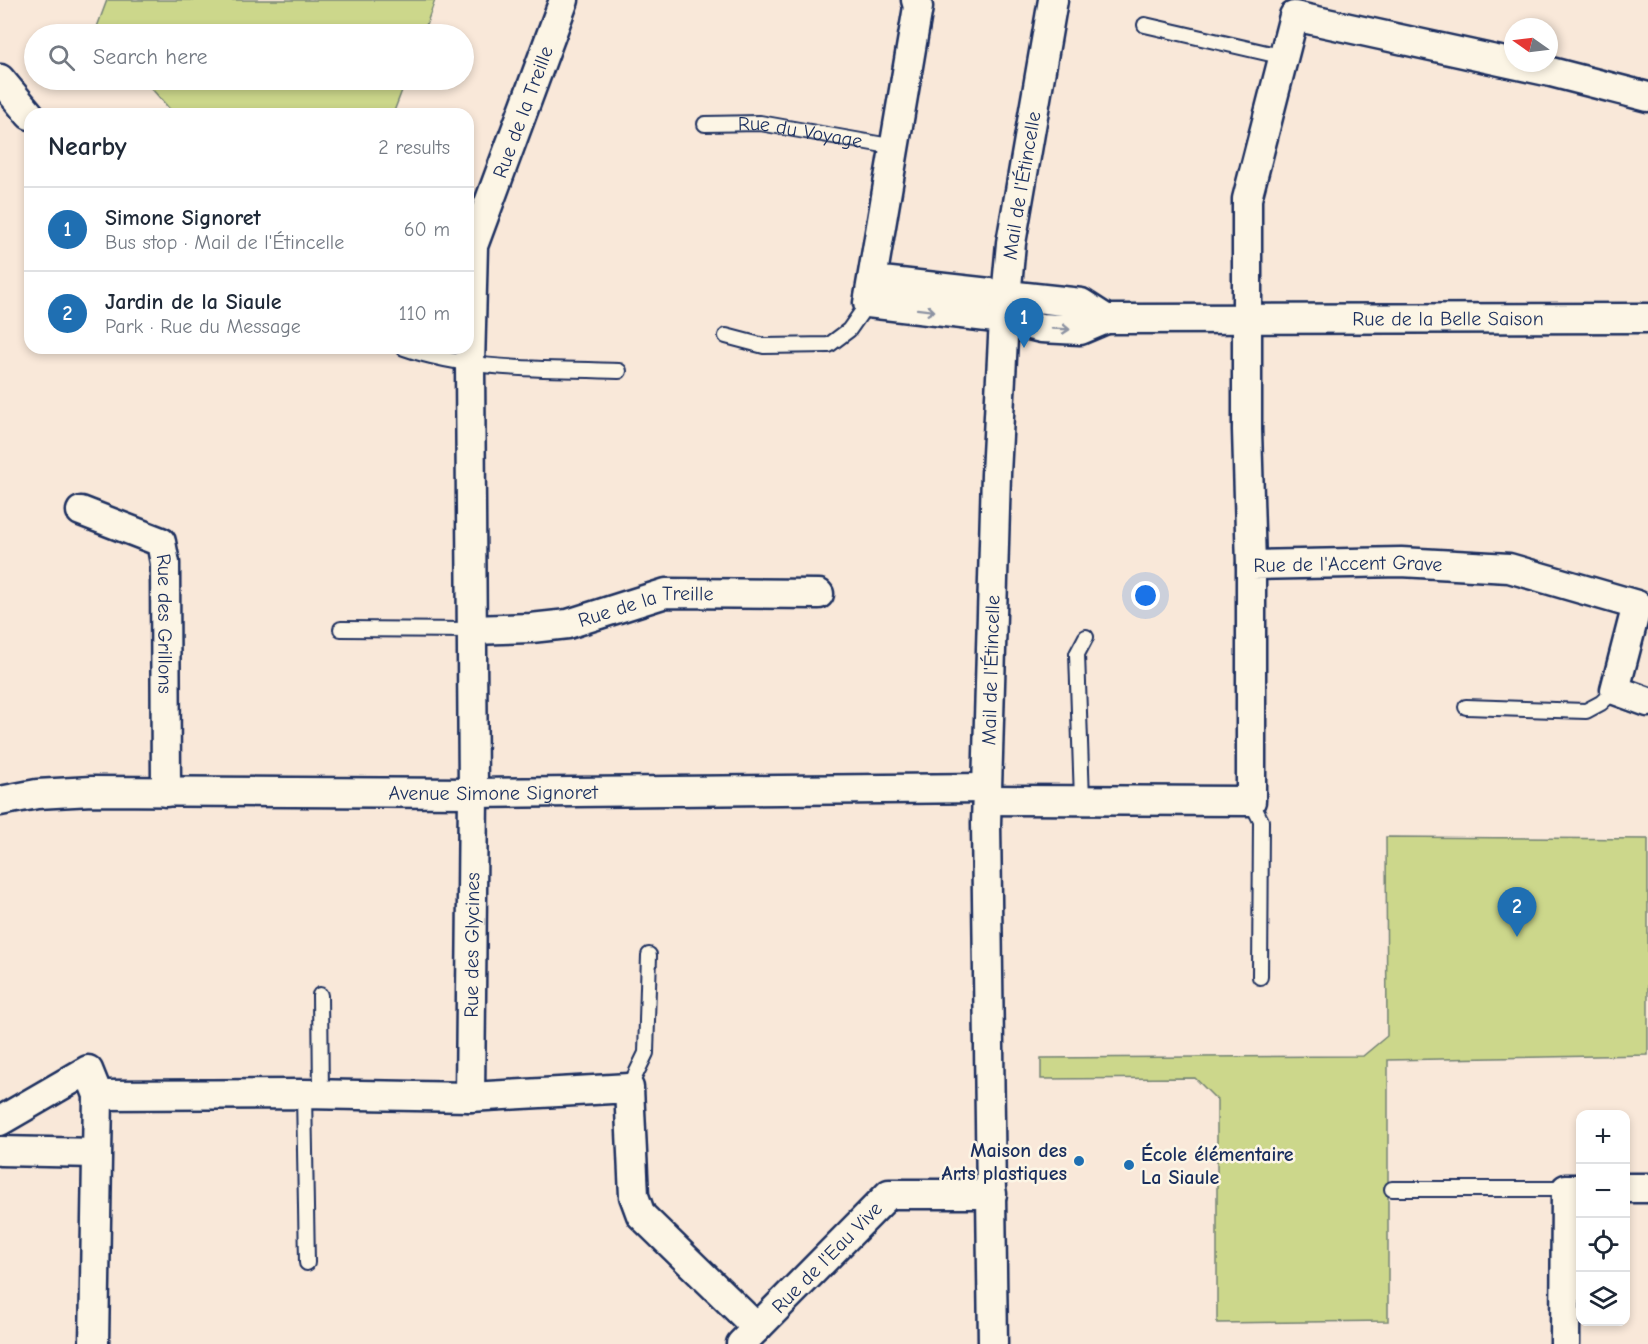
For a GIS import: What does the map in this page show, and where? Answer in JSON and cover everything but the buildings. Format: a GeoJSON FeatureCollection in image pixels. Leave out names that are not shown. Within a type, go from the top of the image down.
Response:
{"type":"FeatureCollection","features":[{"type":"Feature","properties":{"kind":"street","name":"Rue de la Treille"},"geometry":{"type":"LineString","coordinates":[[474,243],[564,0]]}},
{"type":"Feature","properties":{"kind":"street"},"geometry":{"type":"LineString","coordinates":[[916,0],[918,7],[871,292],[1005,307]]}},
{"type":"Feature","properties":{"kind":"street","name":"Mail de l'Étincelle"},"geometry":{"type":"LineString","coordinates":[[993,1344],[987,794],[996,474],[1005,307],[1029,136],[1053,0]]}},
{"type":"Feature","properties":{"kind":"street"},"geometry":{"type":"LineString","coordinates":[[1251,565],[1247,198],[1294,16],[1551,72],[1648,97]]}},
{"type":"Feature","properties":{"kind":"street"},"geometry":{"type":"LineString","coordinates":[[0,78],[24,108]]}},
{"type":"Feature","properties":{"kind":"street","name":"Rue de la Belle Saison"},"geometry":{"type":"LineString","coordinates":[[1005,307],[1041,328],[1080,330],[1106,320],[1648,318]]}},
{"type":"Feature","properties":{"kind":"street","name":"Rue de la Treille"},"geometry":{"type":"LineString","coordinates":[[470,354],[473,793]]}},
{"type":"Feature","properties":{"kind":"street","name":"Rue des Grillons"},"geometry":{"type":"LineString","coordinates":[[81,512],[161,542],[165,563],[166,792]]}},
{"type":"Feature","properties":{"kind":"street","name":"Rue de l'Accent Grave"},"geometry":{"type":"LineString","coordinates":[[1251,801],[1251,565],[1401,562],[1509,568],[1637,605],[1616,690]]}},
{"type":"Feature","properties":{"kind":"street","name":"Rue de la Treille"},"geometry":{"type":"LineString","coordinates":[[472,630],[568,624],[666,593],[819,594]]}},
{"type":"Feature","properties":{"kind":"street"},"geometry":{"type":"LineString","coordinates":[[1616,690],[1648,702]]}},
{"type":"Feature","properties":{"kind":"street","name":"Avenue Simone Signoret"},"geometry":{"type":"LineString","coordinates":[[4,794],[92,790],[987,794]]}},
{"type":"Feature","properties":{"kind":"street","name":"Rue des Glycines"},"geometry":{"type":"LineString","coordinates":[[470,1097],[473,793]]}},
{"type":"Feature","properties":{"kind":"street"},"geometry":{"type":"LineString","coordinates":[[987,794],[1082,799],[1251,801]]}},
{"type":"Feature","properties":{"kind":"street"},"geometry":{"type":"LineString","coordinates":[[0,1121],[88,1070],[98,1095],[94,1344]]}},
{"type":"Feature","properties":{"kind":"street"},"geometry":{"type":"LineString","coordinates":[[98,1095],[313,1094],[470,1097],[629,1089],[634,1196],[641,1215],[749,1336]]}},
{"type":"Feature","properties":{"kind":"street"},"geometry":{"type":"LineString","coordinates":[[0,1151],[96,1152]]}},
{"type":"Feature","properties":{"kind":"street"},"geometry":{"type":"LineString","coordinates":[[1630,1188],[1648,1188]]}},
{"type":"Feature","properties":{"kind":"street"},"geometry":{"type":"LineString","coordinates":[[1566,1344],[1573,1189]]}},
{"type":"Feature","properties":{"kind":"street","name":"Rue de l'Eau Vive"},"geometry":{"type":"LineString","coordinates":[[749,1336],[889,1194],[992,1194]]}},
{"type":"Feature","properties":{"kind":"lane"},"geometry":{"type":"LineString","coordinates":[[1145,25],[1284,57]]}},
{"type":"Feature","properties":{"kind":"lane","name":"Rue du Voyage"},"geometry":{"type":"LineString","coordinates":[[705,124],[760,123],[895,147]]}},
{"type":"Feature","properties":{"kind":"lane"},"geometry":{"type":"LineString","coordinates":[[726,336],[764,346],[829,345],[849,330],[871,292]]}},
{"type":"Feature","properties":{"kind":"lane"},"geometry":{"type":"LineString","coordinates":[[421,354],[470,364],[619,371]]}},
{"type":"Feature","properties":{"kind":"lane","name":"Rue de la Treille"},"geometry":{"type":"LineString","coordinates":[[341,629],[472,630]]}},
{"type":"Feature","properties":{"kind":"lane"},"geometry":{"type":"LineString","coordinates":[[1082,799],[1077,654],[1086,637]]}},
{"type":"Feature","properties":{"kind":"lane"},"geometry":{"type":"LineString","coordinates":[[1466,707],[1586,711],[1601,703],[1616,690]]}},
{"type":"Feature","properties":{"kind":"lane"},"geometry":{"type":"LineString","coordinates":[[1251,801],[1260,821],[1260,977]]}},
{"type":"Feature","properties":{"kind":"lane"},"geometry":{"type":"LineString","coordinates":[[629,1089],[646,1053],[649,955]]}},
{"type":"Feature","properties":{"kind":"lane"},"geometry":{"type":"LineString","coordinates":[[307,1263],[313,1094],[320,995]]}},
{"type":"Feature","properties":{"kind":"lane"},"geometry":{"type":"LineString","coordinates":[[1392,1189],[1573,1189]]}},
{"type":"Feature","properties":{"kind":"green space"},"geometry":{"type":"Polygon","coordinates":[[[107,0],[435,0],[427,24],[98,24],[107,0]]]}},
{"type":"Feature","properties":{"kind":"green space"},"geometry":{"type":"Polygon","coordinates":[[[153,90],[402,90],[395,108],[169,108],[153,90]]]}},
{"type":"Feature","properties":{"kind":"green space"},"geometry":{"type":"Polygon","coordinates":[[[1386,837],[1648,839],[1648,1055],[1388,1060],[1388,1321],[1217,1323],[1217,1100],[1195,1078],[1041,1079],[1041,1058],[1363,1056],[1387,1036],[1386,837]]]}},
{"type":"Feature","properties":{"kind":"place","name":"Simone Signoret"},"geometry":{"type":"Point","coordinates":[1024,348]}},
{"type":"Feature","properties":{"kind":"place","name":"Jardin de la Siaule"},"geometry":{"type":"Point","coordinates":[1517,937]}},
{"type":"Feature","properties":{"kind":"place","name":"Maison des Arts plastiques"},"geometry":{"type":"Point","coordinates":[1079,1161]}},
{"type":"Feature","properties":{"kind":"place","name":"École élémentaire La Siaule"},"geometry":{"type":"Point","coordinates":[1129,1165]}}]}
